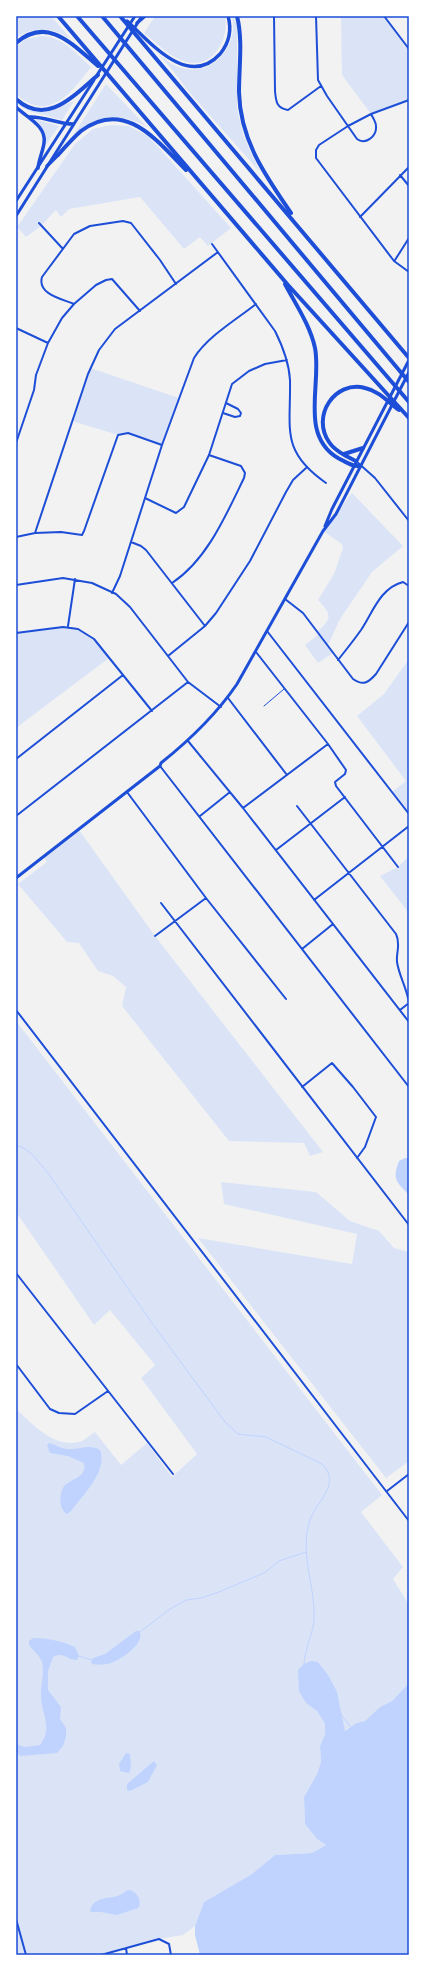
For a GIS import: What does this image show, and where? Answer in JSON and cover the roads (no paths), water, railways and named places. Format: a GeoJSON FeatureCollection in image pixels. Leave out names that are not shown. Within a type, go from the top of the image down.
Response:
{"type":"FeatureCollection","features":[{"type":"Feature","properties":{"kind":"highway"},"geometry":{"type":"LineString","coordinates":[[58,16],[281,277],[408,417]]}},
{"type":"Feature","properties":{"kind":"highway"},"geometry":{"type":"LineString","coordinates":[[77,16],[409,402]]}},
{"type":"Feature","properties":{"kind":"highway"},"geometry":{"type":"LineString","coordinates":[[102,16],[409,382]]}},
{"type":"Feature","properties":{"kind":"highway"},"geometry":{"type":"LineString","coordinates":[[120,16],[302,230],[409,359]]}},
{"type":"Feature","properties":{"kind":"highway"},"geometry":{"type":"LineString","coordinates":[[237,16],[240,35],[240,98],[246,136],[262,171],[302,230]]}},
{"type":"Feature","properties":{"kind":"highway"},"geometry":{"type":"LineString","coordinates":[[16,43],[25,36],[35,33],[48,32],[57,35],[69,41],[106,73]]}},
{"type":"Feature","properties":{"kind":"highway"},"geometry":{"type":"LineString","coordinates":[[16,98],[33,108],[53,108],[68,101],[98,75]]}},
{"type":"Feature","properties":{"kind":"highway"},"geometry":{"type":"LineString","coordinates":[[58,155],[79,134],[92,125],[109,120],[126,121],[146,130],[206,190]]}},
{"type":"Feature","properties":{"kind":"highway"},"geometry":{"type":"LineString","coordinates":[[281,277],[305,319],[314,345],[317,372],[314,420],[318,436],[329,451],[354,466],[360,466]]}},
{"type":"Feature","properties":{"kind":"highway"},"geometry":{"type":"LineString","coordinates":[[392,337],[409,353]]}},
{"type":"Feature","properties":{"kind":"highway"},"geometry":{"type":"LineString","coordinates":[[356,461],[344,454],[328,441],[323,426],[326,406],[331,398],[340,392],[353,387],[370,389],[381,395],[408,417]]}},
{"type":"Feature","properties":{"kind":"highway"},"geometry":{"type":"LineString","coordinates":[[344,454],[363,448]]}},
{"type":"Feature","properties":{"kind":"main road"},"geometry":{"type":"LineString","coordinates":[[120,16],[165,56],[177,63],[192,66],[210,61],[224,49],[230,33],[228,16]]}},
{"type":"Feature","properties":{"kind":"main road"},"geometry":{"type":"LineString","coordinates":[[137,23],[145,16]]}},
{"type":"Feature","properties":{"kind":"main road"},"geometry":{"type":"LineString","coordinates":[[16,107],[29,117],[44,135],[44,144],[38,168]]}},
{"type":"Feature","properties":{"kind":"main road"},"geometry":{"type":"LineString","coordinates":[[29,117],[66,124],[74,124]]}},
{"type":"Feature","properties":{"kind":"main road"},"geometry":{"type":"LineString","coordinates":[[47,166],[58,155]]}},
{"type":"Feature","properties":{"kind":"street"},"geometry":{"type":"LineString","coordinates":[[16,216],[142,16]]}},
{"type":"Feature","properties":{"kind":"street"},"geometry":{"type":"LineString","coordinates":[[274,16],[275,90],[276,102],[279,107],[288,110],[321,86]]}},
{"type":"Feature","properties":{"kind":"street"},"geometry":{"type":"LineString","coordinates":[[316,16],[317,70],[321,86],[357,139],[361,142],[365,142],[376,131],[376,125],[371,114]]}},
{"type":"Feature","properties":{"kind":"street"},"geometry":{"type":"LineString","coordinates":[[384,16],[409,49]]}},
{"type":"Feature","properties":{"kind":"street"},"geometry":{"type":"LineString","coordinates":[[16,201],[134,17]]}},
{"type":"Feature","properties":{"kind":"street"},"geometry":{"type":"LineString","coordinates":[[409,100],[371,114],[348,126],[319,145],[316,150],[316,158],[360,217],[394,261],[409,272]]}},
{"type":"Feature","properties":{"kind":"street"},"geometry":{"type":"LineString","coordinates":[[360,217],[409,167]]}},
{"type":"Feature","properties":{"kind":"street"},"geometry":{"type":"LineString","coordinates":[[400,175],[409,186]]}},
{"type":"Feature","properties":{"kind":"street"},"geometry":{"type":"LineString","coordinates":[[74,304],[46,292],[42,287],[42,277],[74,234],[82,229],[123,221],[131,223],[160,260],[176,284]]}},
{"type":"Feature","properties":{"kind":"street"},"geometry":{"type":"LineString","coordinates":[[39,223],[63,249]]}},
{"type":"Feature","properties":{"kind":"street"},"geometry":{"type":"LineString","coordinates":[[394,261],[409,238]]}},
{"type":"Feature","properties":{"kind":"street"},"geometry":{"type":"LineString","coordinates":[[212,244],[275,331],[283,346],[290,379],[289,427],[292,442],[298,456],[306,468],[326,483]]}},
{"type":"Feature","properties":{"kind":"street"},"geometry":{"type":"LineString","coordinates":[[35,533],[86,381],[99,350],[115,329],[218,252]]}},
{"type":"Feature","properties":{"kind":"street"},"geometry":{"type":"LineString","coordinates":[[16,443],[34,390],[36,375],[48,343],[62,318],[74,304],[96,286],[106,280],[112,279],[140,311]]}},
{"type":"Feature","properties":{"kind":"street"},"geometry":{"type":"LineString","coordinates":[[112,593],[120,576],[183,385],[198,352],[256,304]]}},
{"type":"Feature","properties":{"kind":"street"},"geometry":{"type":"LineString","coordinates":[[16,328],[48,343]]}},
{"type":"Feature","properties":{"kind":"street"},"geometry":{"type":"LineString","coordinates":[[16,878],[160,766],[161,763],[188,741],[228,698],[256,652],[323,531],[332,509],[356,461],[409,359]]}},
{"type":"Feature","properties":{"kind":"street"},"geometry":{"type":"LineString","coordinates":[[145,498],[176,513],[179,512],[184,507],[210,455],[232,384],[248,371],[265,364],[287,360]]}},
{"type":"Feature","properties":{"kind":"street"},"geometry":{"type":"LineString","coordinates":[[323,531],[336,514],[409,372]]}},
{"type":"Feature","properties":{"kind":"street"},"geometry":{"type":"LineString","coordinates":[[223,413],[235,417],[240,416],[241,413],[238,409],[226,403]]}},
{"type":"Feature","properties":{"kind":"street"},"geometry":{"type":"LineString","coordinates":[[16,537],[35,533],[61,532],[82,535],[118,435],[128,433],[162,445]]}},
{"type":"Feature","properties":{"kind":"street"},"geometry":{"type":"LineString","coordinates":[[172,583],[187,572],[216,534],[244,478],[245,473],[241,466],[210,455]]}},
{"type":"Feature","properties":{"kind":"street"},"geometry":{"type":"LineString","coordinates":[[356,461],[375,478],[409,522]]}},
{"type":"Feature","properties":{"kind":"street"},"geometry":{"type":"LineString","coordinates":[[168,656],[205,626],[216,613],[250,561],[293,480],[306,468]]}},
{"type":"Feature","properties":{"kind":"street"},"geometry":{"type":"LineString","coordinates":[[131,542],[146,550],[205,626]]}},
{"type":"Feature","properties":{"kind":"street"},"geometry":{"type":"LineString","coordinates":[[16,585],[52,579],[75,579],[92,583],[112,593],[130,607],[188,682],[221,707]]}},
{"type":"Feature","properties":{"kind":"street"},"geometry":{"type":"LineString","coordinates":[[68,626],[75,579]]}},
{"type":"Feature","properties":{"kind":"street"},"geometry":{"type":"LineString","coordinates":[[338,660],[362,629],[374,606],[383,594],[394,584],[402,582],[409,586]]}},
{"type":"Feature","properties":{"kind":"street"},"geometry":{"type":"LineString","coordinates":[[286,599],[304,612],[338,660],[353,679],[359,684],[370,681],[409,622]]}},
{"type":"Feature","properties":{"kind":"street"},"geometry":{"type":"LineString","coordinates":[[16,632],[68,626],[78,629],[94,639],[152,711]]}},
{"type":"Feature","properties":{"kind":"street"},"geometry":{"type":"LineString","coordinates":[[267,631],[409,814]]}},
{"type":"Feature","properties":{"kind":"street"},"geometry":{"type":"LineString","coordinates":[[256,652],[328,744],[346,770],[345,774],[335,782],[398,867]]}},
{"type":"Feature","properties":{"kind":"street"},"geometry":{"type":"LineString","coordinates":[[16,759],[123,675]]}},
{"type":"Feature","properties":{"kind":"street"},"geometry":{"type":"LineString","coordinates":[[16,816],[188,682]]}},
{"type":"Feature","properties":{"kind":"street"},"geometry":{"type":"LineString","coordinates":[[228,698],[287,775]]}},
{"type":"Feature","properties":{"kind":"street"},"geometry":{"type":"LineString","coordinates":[[188,741],[243,808],[409,1022]]}},
{"type":"Feature","properties":{"kind":"street"},"geometry":{"type":"LineString","coordinates":[[243,808],[328,744]]}},
{"type":"Feature","properties":{"kind":"street"},"geometry":{"type":"LineString","coordinates":[[160,766],[409,1087]]}},
{"type":"Feature","properties":{"kind":"street"},"geometry":{"type":"LineString","coordinates":[[128,792],[206,898],[286,999]]}},
{"type":"Feature","properties":{"kind":"street"},"geometry":{"type":"LineString","coordinates":[[200,816],[230,792]]}},
{"type":"Feature","properties":{"kind":"street"},"geometry":{"type":"LineString","coordinates":[[276,850],[346,797]]}},
{"type":"Feature","properties":{"kind":"street"},"geometry":{"type":"LineString","coordinates":[[297,806],[348,873],[390,924],[399,940],[397,963],[409,1002],[400,1010]]}},
{"type":"Feature","properties":{"kind":"street"},"geometry":{"type":"LineString","coordinates":[[314,900],[409,826]]}},
{"type":"Feature","properties":{"kind":"street"},"geometry":{"type":"LineString","coordinates":[[155,936],[206,898]]}},
{"type":"Feature","properties":{"kind":"street"},"geometry":{"type":"LineString","coordinates":[[161,903],[409,1225]]}},
{"type":"Feature","properties":{"kind":"street"},"geometry":{"type":"LineString","coordinates":[[302,949],[333,924]]}},
{"type":"Feature","properties":{"kind":"street"},"geometry":{"type":"LineString","coordinates":[[16,1010],[409,1521]]}},
{"type":"Feature","properties":{"kind":"street"},"geometry":{"type":"LineString","coordinates":[[302,1087],[332,1063],[353,1087],[376,1117],[365,1147],[357,1158]]}},
{"type":"Feature","properties":{"kind":"street"},"geometry":{"type":"LineString","coordinates":[[16,1273],[174,1474]]}},
{"type":"Feature","properties":{"kind":"street"},"geometry":{"type":"LineString","coordinates":[[16,1364],[50,1409],[59,1413],[75,1414],[108,1391]]}},
{"type":"Feature","properties":{"kind":"street"},"geometry":{"type":"LineString","coordinates":[[386,1491],[409,1474]]}},
{"type":"Feature","properties":{"kind":"street"},"geometry":{"type":"LineString","coordinates":[[16,1919],[26,1955]]}},
{"type":"Feature","properties":{"kind":"street"},"geometry":{"type":"LineString","coordinates":[[101,1955],[159,1939],[168,1944],[171,1955]]}},
{"type":"Feature","properties":{"kind":"street"},"geometry":{"type":"LineString","coordinates":[[126,1948],[127,1955]]}},
{"type":"Feature","properties":{"kind":"lane"},"geometry":{"type":"LineString","coordinates":[[264,706],[285,689]]}},
{"type":"Feature","properties":{"kind":"water"},"geometry":{"type":"Polygon","coordinates":[[[409,1158],[409,1195],[396,1180],[396,1172],[399,1161],[409,1158]]]}},
{"type":"Feature","properties":{"kind":"water"},"geometry":{"type":"Polygon","coordinates":[[[49,1443],[65,1449],[93,1447],[100,1450],[102,1458],[98,1474],[88,1490],[67,1514],[62,1508],[60,1500],[63,1488],[65,1485],[79,1477],[83,1471],[84,1463],[68,1456],[50,1453],[47,1445],[49,1443]]]}},
{"type":"Feature","properties":{"kind":"water"},"geometry":{"type":"Polygon","coordinates":[[[136,1631],[139,1631],[141,1635],[132,1650],[109,1664],[92,1664],[91,1662],[93,1658],[105,1654],[136,1631]]]}},
{"type":"Feature","properties":{"kind":"water"},"geometry":{"type":"Polygon","coordinates":[[[33,1638],[54,1640],[70,1645],[75,1647],[79,1656],[77,1660],[74,1660],[62,1655],[56,1655],[53,1657],[48,1671],[48,1690],[61,1707],[60,1719],[66,1728],[66,1737],[63,1746],[57,1753],[20,1756],[16,1752],[16,1744],[25,1747],[40,1745],[46,1733],[46,1721],[41,1697],[43,1666],[40,1658],[29,1645],[29,1641],[33,1638]]]}},
{"type":"Feature","properties":{"kind":"water"},"geometry":{"type":"Polygon","coordinates":[[[311,1661],[318,1662],[328,1675],[337,1692],[345,1731],[356,1723],[365,1721],[380,1707],[392,1701],[409,1683],[409,1955],[200,1955],[195,1935],[195,1926],[204,1902],[252,1874],[275,1855],[312,1853],[326,1845],[317,1839],[305,1824],[304,1797],[317,1774],[321,1762],[320,1746],[325,1734],[325,1724],[317,1711],[306,1703],[299,1691],[298,1670],[304,1664],[311,1661]]]}},
{"type":"Feature","properties":{"kind":"water"},"geometry":{"type":"Polygon","coordinates":[[[126,1753],[130,1754],[131,1767],[129,1773],[120,1771],[119,1764],[126,1753]]]}},
{"type":"Feature","properties":{"kind":"water"},"geometry":{"type":"Polygon","coordinates":[[[154,1761],[157,1765],[148,1782],[130,1791],[127,1790],[127,1784],[154,1761]]]}},
{"type":"Feature","properties":{"kind":"water"},"geometry":{"type":"Polygon","coordinates":[[[128,1890],[131,1890],[138,1896],[140,1902],[138,1908],[117,1915],[91,1912],[90,1910],[92,1906],[98,1900],[118,1896],[128,1890]]]}},
{"type":"Feature","properties":{"kind":"waterway"},"geometry":{"type":"LineString","coordinates":[[16,1145],[30,1153],[48,1173],[152,1323],[225,1422],[238,1434],[266,1437],[322,1464],[328,1471],[330,1478],[329,1485],[313,1513],[307,1532],[306,1544],[314,1605],[314,1623],[304,1659],[304,1665]]}},
{"type":"Feature","properties":{"kind":"waterway"},"geometry":{"type":"LineString","coordinates":[[140,1632],[170,1609],[186,1600],[201,1598],[219,1592],[264,1573],[279,1561],[306,1552]]}},
{"type":"Feature","properties":{"kind":"waterway"},"geometry":{"type":"LineString","coordinates":[[79,1656],[92,1660]]}},
{"type":"Feature","properties":{"kind":"waterway"},"geometry":{"type":"LineString","coordinates":[[341,1714],[351,1728]]}}]}
